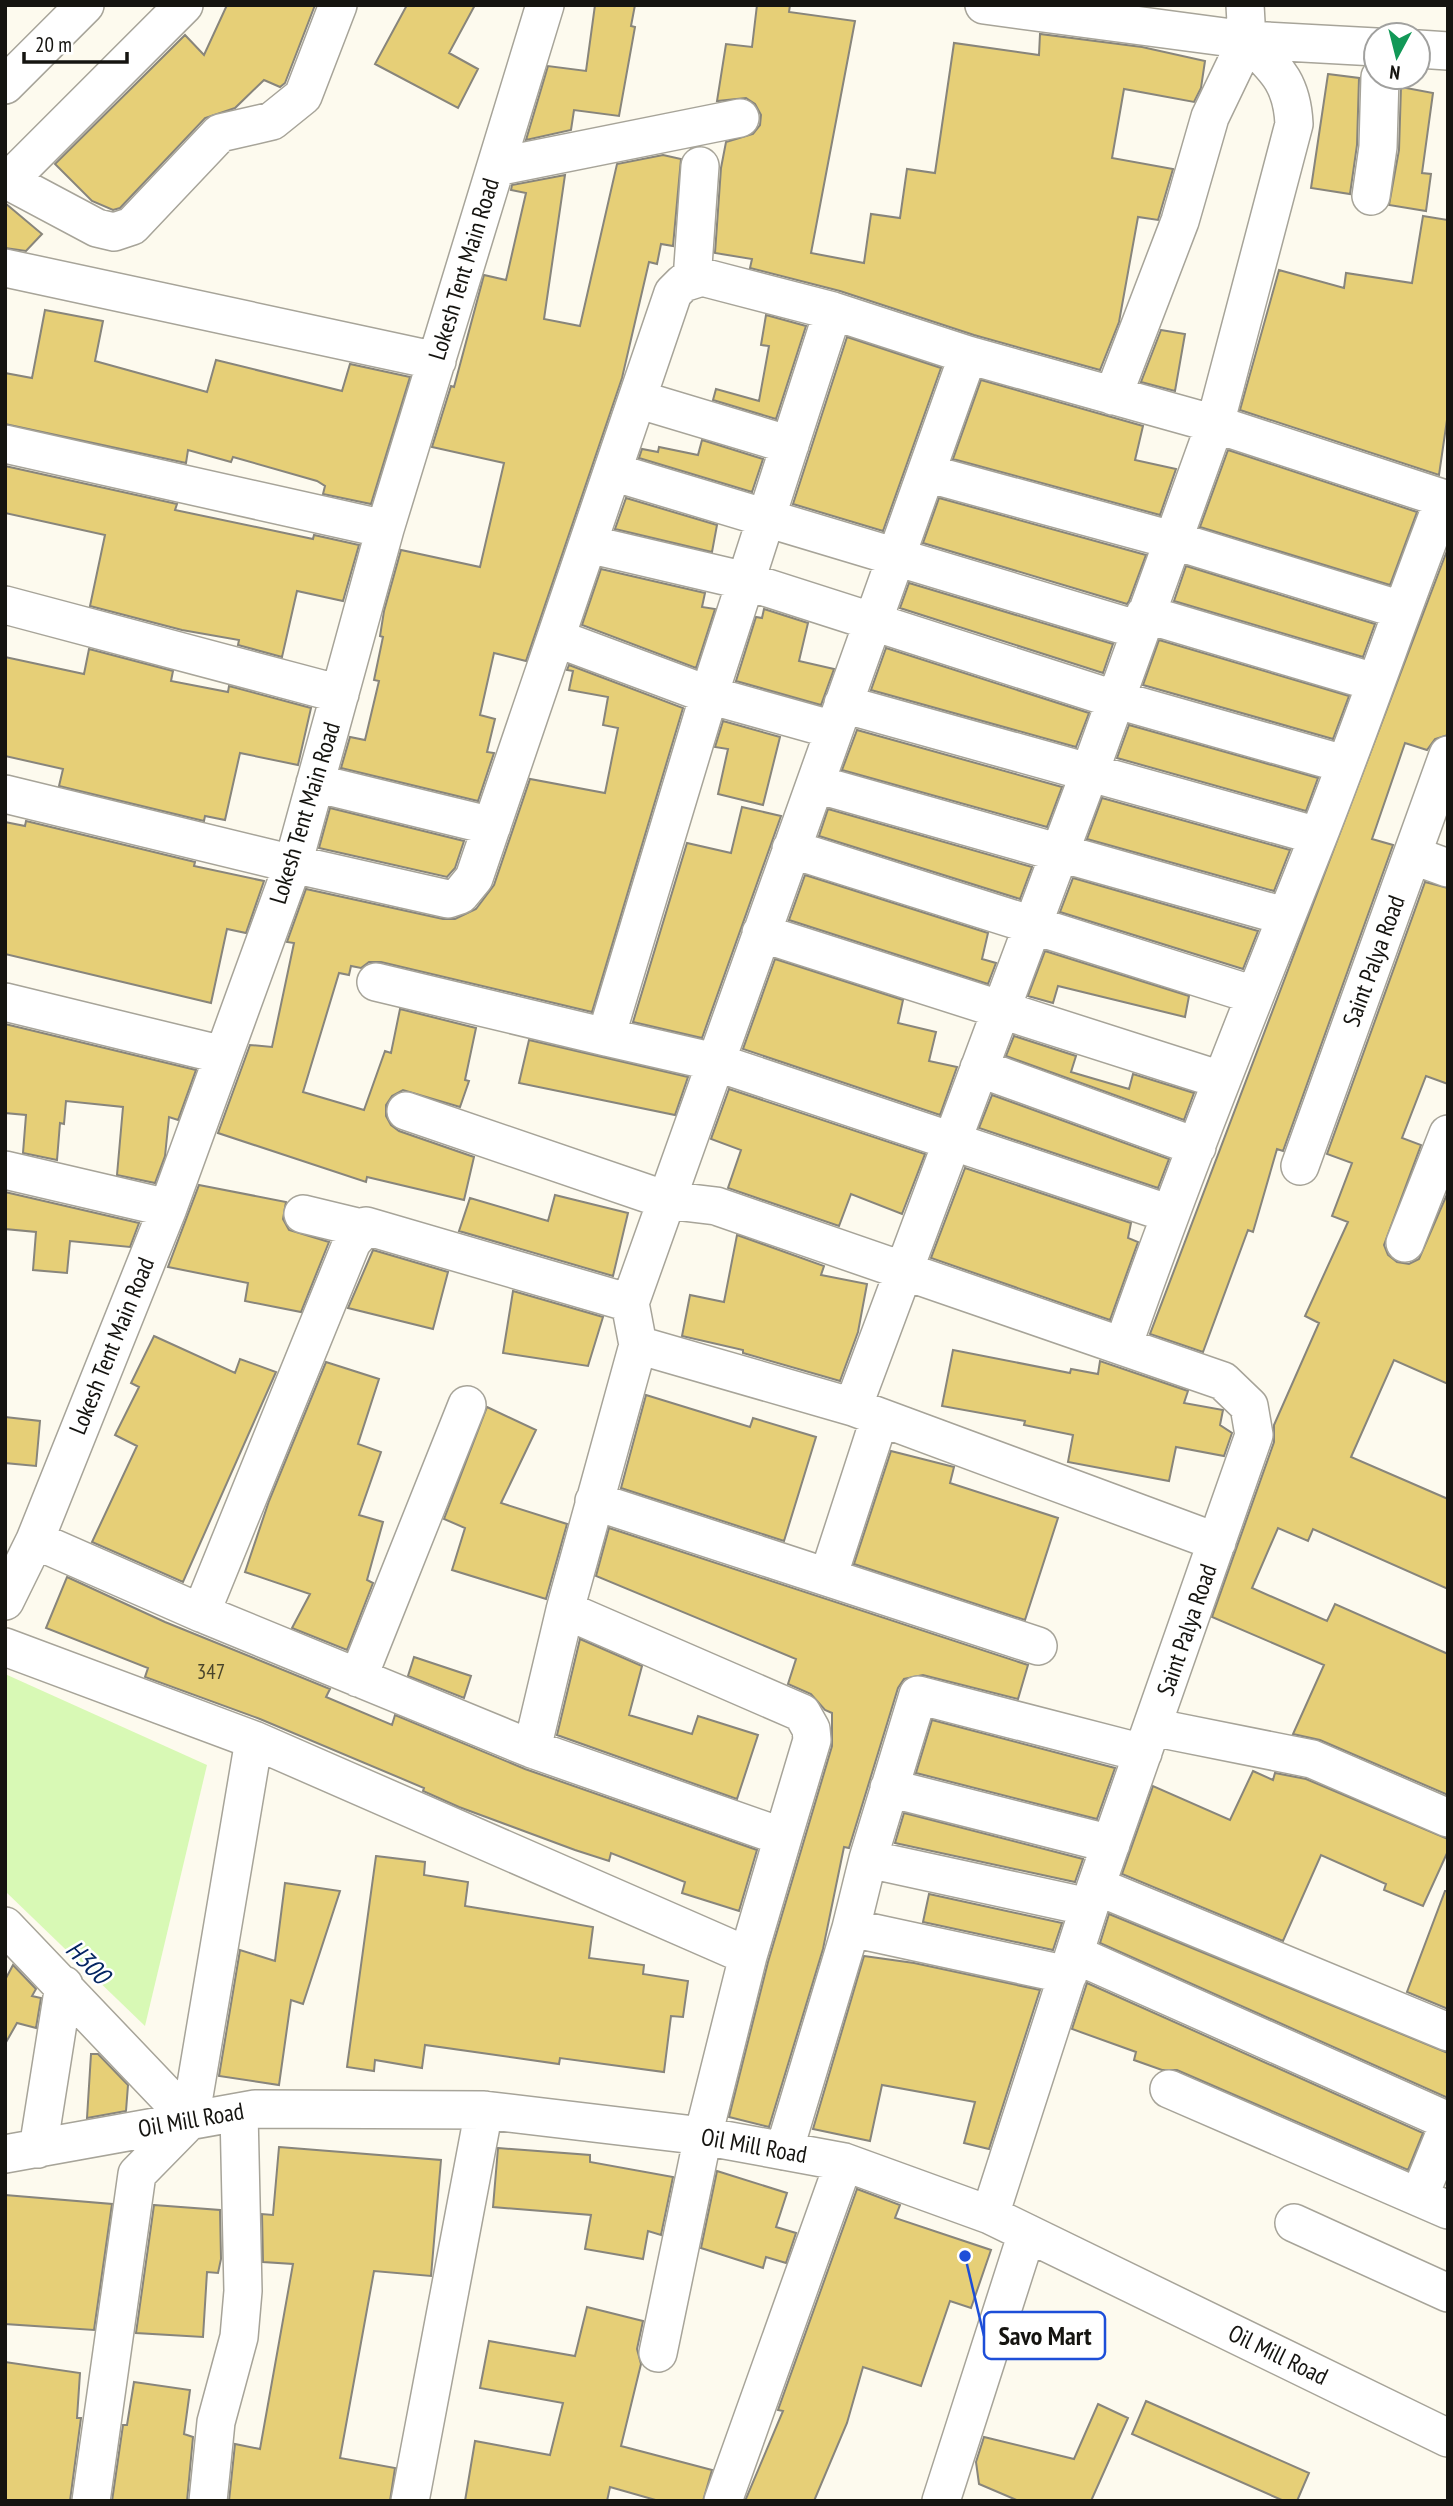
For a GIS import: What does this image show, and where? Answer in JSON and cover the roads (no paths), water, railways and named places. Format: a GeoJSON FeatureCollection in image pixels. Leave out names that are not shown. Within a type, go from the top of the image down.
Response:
{"type":"FeatureCollection","features":[{"type":"Feature","properties":{"kind":"street"},"geometry":{"type":"LineString","coordinates":[[5,85],[85,5]]}},
{"type":"Feature","properties":{"kind":"street"},"geometry":{"type":"LineString","coordinates":[[184,5],[6,180],[97,228],[114,232],[132,226],[220,133],[272,121],[303,96],[338,5]]}},
{"type":"Feature","properties":{"kind":"street","name":"Lokesh Tent Main Road"},"geometry":{"type":"LineString","coordinates":[[5,1601],[34,1541],[167,1208],[293,864],[385,528],[545,5]]}},
{"type":"Feature","properties":{"kind":"street"},"geometry":{"type":"LineString","coordinates":[[984,5],[1246,22],[1362,44]]}},
{"type":"Feature","properties":{"kind":"street"},"geometry":{"type":"LineString","coordinates":[[1113,396],[1180,221],[1210,117],[1246,22]]}},
{"type":"Feature","properties":{"kind":"street"},"geometry":{"type":"LineString","coordinates":[[828,1577],[867,1412],[904,1273],[1089,774],[1214,424],[1294,124],[1293,104],[1283,76],[1246,22]]}},
{"type":"Feature","properties":{"kind":"street"},"geometry":{"type":"LineString","coordinates":[[1371,196],[1378,147],[1380,91]]}},
{"type":"Feature","properties":{"kind":"street"},"geometry":{"type":"LineString","coordinates":[[496,167],[740,118]]}},
{"type":"Feature","properties":{"kind":"street"},"geometry":{"type":"LineString","coordinates":[[691,280],[700,166]]}},
{"type":"Feature","properties":{"kind":"street"},"geometry":{"type":"LineString","coordinates":[[5,268],[437,361]]}},
{"type":"Feature","properties":{"kind":"street"},"geometry":{"type":"LineString","coordinates":[[5,794],[448,899],[460,895],[474,878],[673,293],[683,283],[691,280],[709,278],[833,311],[968,355],[1214,424],[1446,500],[1401,610],[1318,836],[1221,1080],[1123,1346],[904,1273],[716,1206],[666,1200],[406,1111]]}},
{"type":"Feature","properties":{"kind":"street"},"geometry":{"type":"LineString","coordinates":[[606,1037],[709,695],[833,311]]}},
{"type":"Feature","properties":{"kind":"street"},"geometry":{"type":"LineString","coordinates":[[532,1749],[565,1610],[638,1345],[630,1303],[968,355]]}},
{"type":"Feature","properties":{"kind":"street"},"geometry":{"type":"LineString","coordinates":[[637,399],[790,444]]}},
{"type":"Feature","properties":{"kind":"street"},"geometry":{"type":"LineString","coordinates":[[5,444],[385,528]]}},
{"type":"Feature","properties":{"kind":"street"},"geometry":{"type":"LineString","coordinates":[[612,472],[896,557],[1374,682]]}},
{"type":"Feature","properties":{"kind":"street"},"geometry":{"type":"LineString","coordinates":[[926,473],[1172,540],[1401,610]]}},
{"type":"Feature","properties":{"kind":"street"},"geometry":{"type":"LineString","coordinates":[[588,544],[746,581],[872,624],[1114,699],[1344,764]]}},
{"type":"Feature","properties":{"kind":"street"},"geometry":{"type":"LineString","coordinates":[[5,605],[340,694]]}},
{"type":"Feature","properties":{"kind":"street"},"geometry":{"type":"LineString","coordinates":[[556,638],[709,695],[838,717],[1089,774],[1318,836]]}},
{"type":"Feature","properties":{"kind":"street","name":"Saint Palya Road"},"geometry":{"type":"LineString","coordinates":[[1300,1166],[1448,755]]}},
{"type":"Feature","properties":{"kind":"street"},"geometry":{"type":"LineString","coordinates":[[315,783],[492,825]]}},
{"type":"Feature","properties":{"kind":"street"},"geometry":{"type":"LineString","coordinates":[[816,785],[1284,916]]}},
{"type":"Feature","properties":{"kind":"street"},"geometry":{"type":"LineString","coordinates":[[791,849],[1254,995]]}},
{"type":"Feature","properties":{"kind":"street"},"geometry":{"type":"LineString","coordinates":[[1412,855],[1448,868]]}},
{"type":"Feature","properties":{"kind":"street"},"geometry":{"type":"LineString","coordinates":[[761,933],[1221,1080]]}},
{"type":"Feature","properties":{"kind":"street"},"geometry":{"type":"LineString","coordinates":[[376,982],[715,1062],[1170,1214]]}},
{"type":"Feature","properties":{"kind":"street"},"geometry":{"type":"LineString","coordinates":[[5,1002],[223,1055]]}},
{"type":"Feature","properties":{"kind":"street"},"geometry":{"type":"LineString","coordinates":[[979,1068],[1197,1147]]}},
{"type":"Feature","properties":{"kind":"street"},"geometry":{"type":"LineString","coordinates":[[1405,1243],[1448,1134]]}},
{"type":"Feature","properties":{"kind":"street"},"geometry":{"type":"LineString","coordinates":[[5,1170],[167,1208]]}},
{"type":"Feature","properties":{"kind":"street"},"geometry":{"type":"LineString","coordinates":[[303,1214],[361,1228],[370,1226],[630,1303]]}},
{"type":"Feature","properties":{"kind":"street"},"geometry":{"type":"LineString","coordinates":[[201,1614],[352,1242],[361,1228]]}},
{"type":"Feature","properties":{"kind":"street"},"geometry":{"type":"LineString","coordinates":[[638,1345],[867,1412],[1217,1542]]}},
{"type":"Feature","properties":{"kind":"street","name":"Saint Palya Road"},"geometry":{"type":"LineString","coordinates":[[990,2215],[1093,1896],[1254,1435],[1249,1406],[1223,1381],[1123,1346]]}},
{"type":"Feature","properties":{"kind":"street"},"geometry":{"type":"LineString","coordinates":[[358,1678],[467,1405]]}},
{"type":"Feature","properties":{"kind":"street"},"geometry":{"type":"LineString","coordinates":[[594,1501],[1038,1646]]}},
{"type":"Feature","properties":{"kind":"street"},"geometry":{"type":"LineString","coordinates":[[34,1541],[201,1614],[532,1749],[783,1837]]}},
{"type":"Feature","properties":{"kind":"street"},"geometry":{"type":"LineString","coordinates":[[565,1610],[802,1713],[811,1729],[812,1740],[748,1956],[704,2136],[658,2353]]}},
{"type":"Feature","properties":{"kind":"street"},"geometry":{"type":"LineString","coordinates":[[5,1647],[254,1740],[748,1956]]}},
{"type":"Feature","properties":{"kind":"street"},"geometry":{"type":"LineString","coordinates":[[784,2151],[850,1928],[867,1859],[918,1695],[1148,1740],[1312,1759],[1448,1818]]}},
{"type":"Feature","properties":{"kind":"street"},"geometry":{"type":"LineString","coordinates":[[91,2501],[136,2174],[190,2120],[254,1740]]}},
{"type":"Feature","properties":{"kind":"street"},"geometry":{"type":"LineString","coordinates":[[889,1788],[1111,1844]]}},
{"type":"Feature","properties":{"kind":"street"},"geometry":{"type":"LineString","coordinates":[[867,1859],[1093,1896],[1448,2032]]}},
{"type":"Feature","properties":{"kind":"street"},"geometry":{"type":"LineString","coordinates":[[5,1926],[190,2120]]}},
{"type":"Feature","properties":{"kind":"street"},"geometry":{"type":"LineString","coordinates":[[850,1928],[1071,1964],[1448,2124],[1433,2204],[1169,2089]]}},
{"type":"Feature","properties":{"kind":"street"},"geometry":{"type":"LineString","coordinates":[[22,2152],[64,1985]]}},
{"type":"Feature","properties":{"kind":"street","name":"Oil Mill Road"},"geometry":{"type":"LineString","coordinates":[[22,2152],[256,2109],[484,2109],[704,2136],[844,2162],[990,2215],[1448,2438]]}},
{"type":"Feature","properties":{"kind":"street"},"geometry":{"type":"LineString","coordinates":[[411,2501],[484,2109]]}},
{"type":"Feature","properties":{"kind":"street"},"geometry":{"type":"LineString","coordinates":[[208,2501],[216,2422],[239,2337],[243,2291],[239,2112]]}},
{"type":"Feature","properties":{"kind":"street"},"geometry":{"type":"LineString","coordinates":[[723,2501],[844,2162]]}},
{"type":"Feature","properties":{"kind":"street"},"geometry":{"type":"LineString","coordinates":[[1294,2223],[1448,2293]]}},
{"type":"Feature","properties":{"kind":"street"},"geometry":{"type":"LineString","coordinates":[[941,2501],[1027,2233]]}},
{"type":"Feature","properties":{"kind":"place","name":"Savo Mart"},"geometry":{"type":"Point","coordinates":[965,2256]}},
{"type":"Feature","properties":{"kind":"water label","name":"H300"},"geometry":{"type":"Point","coordinates":[88,1962]}}]}
